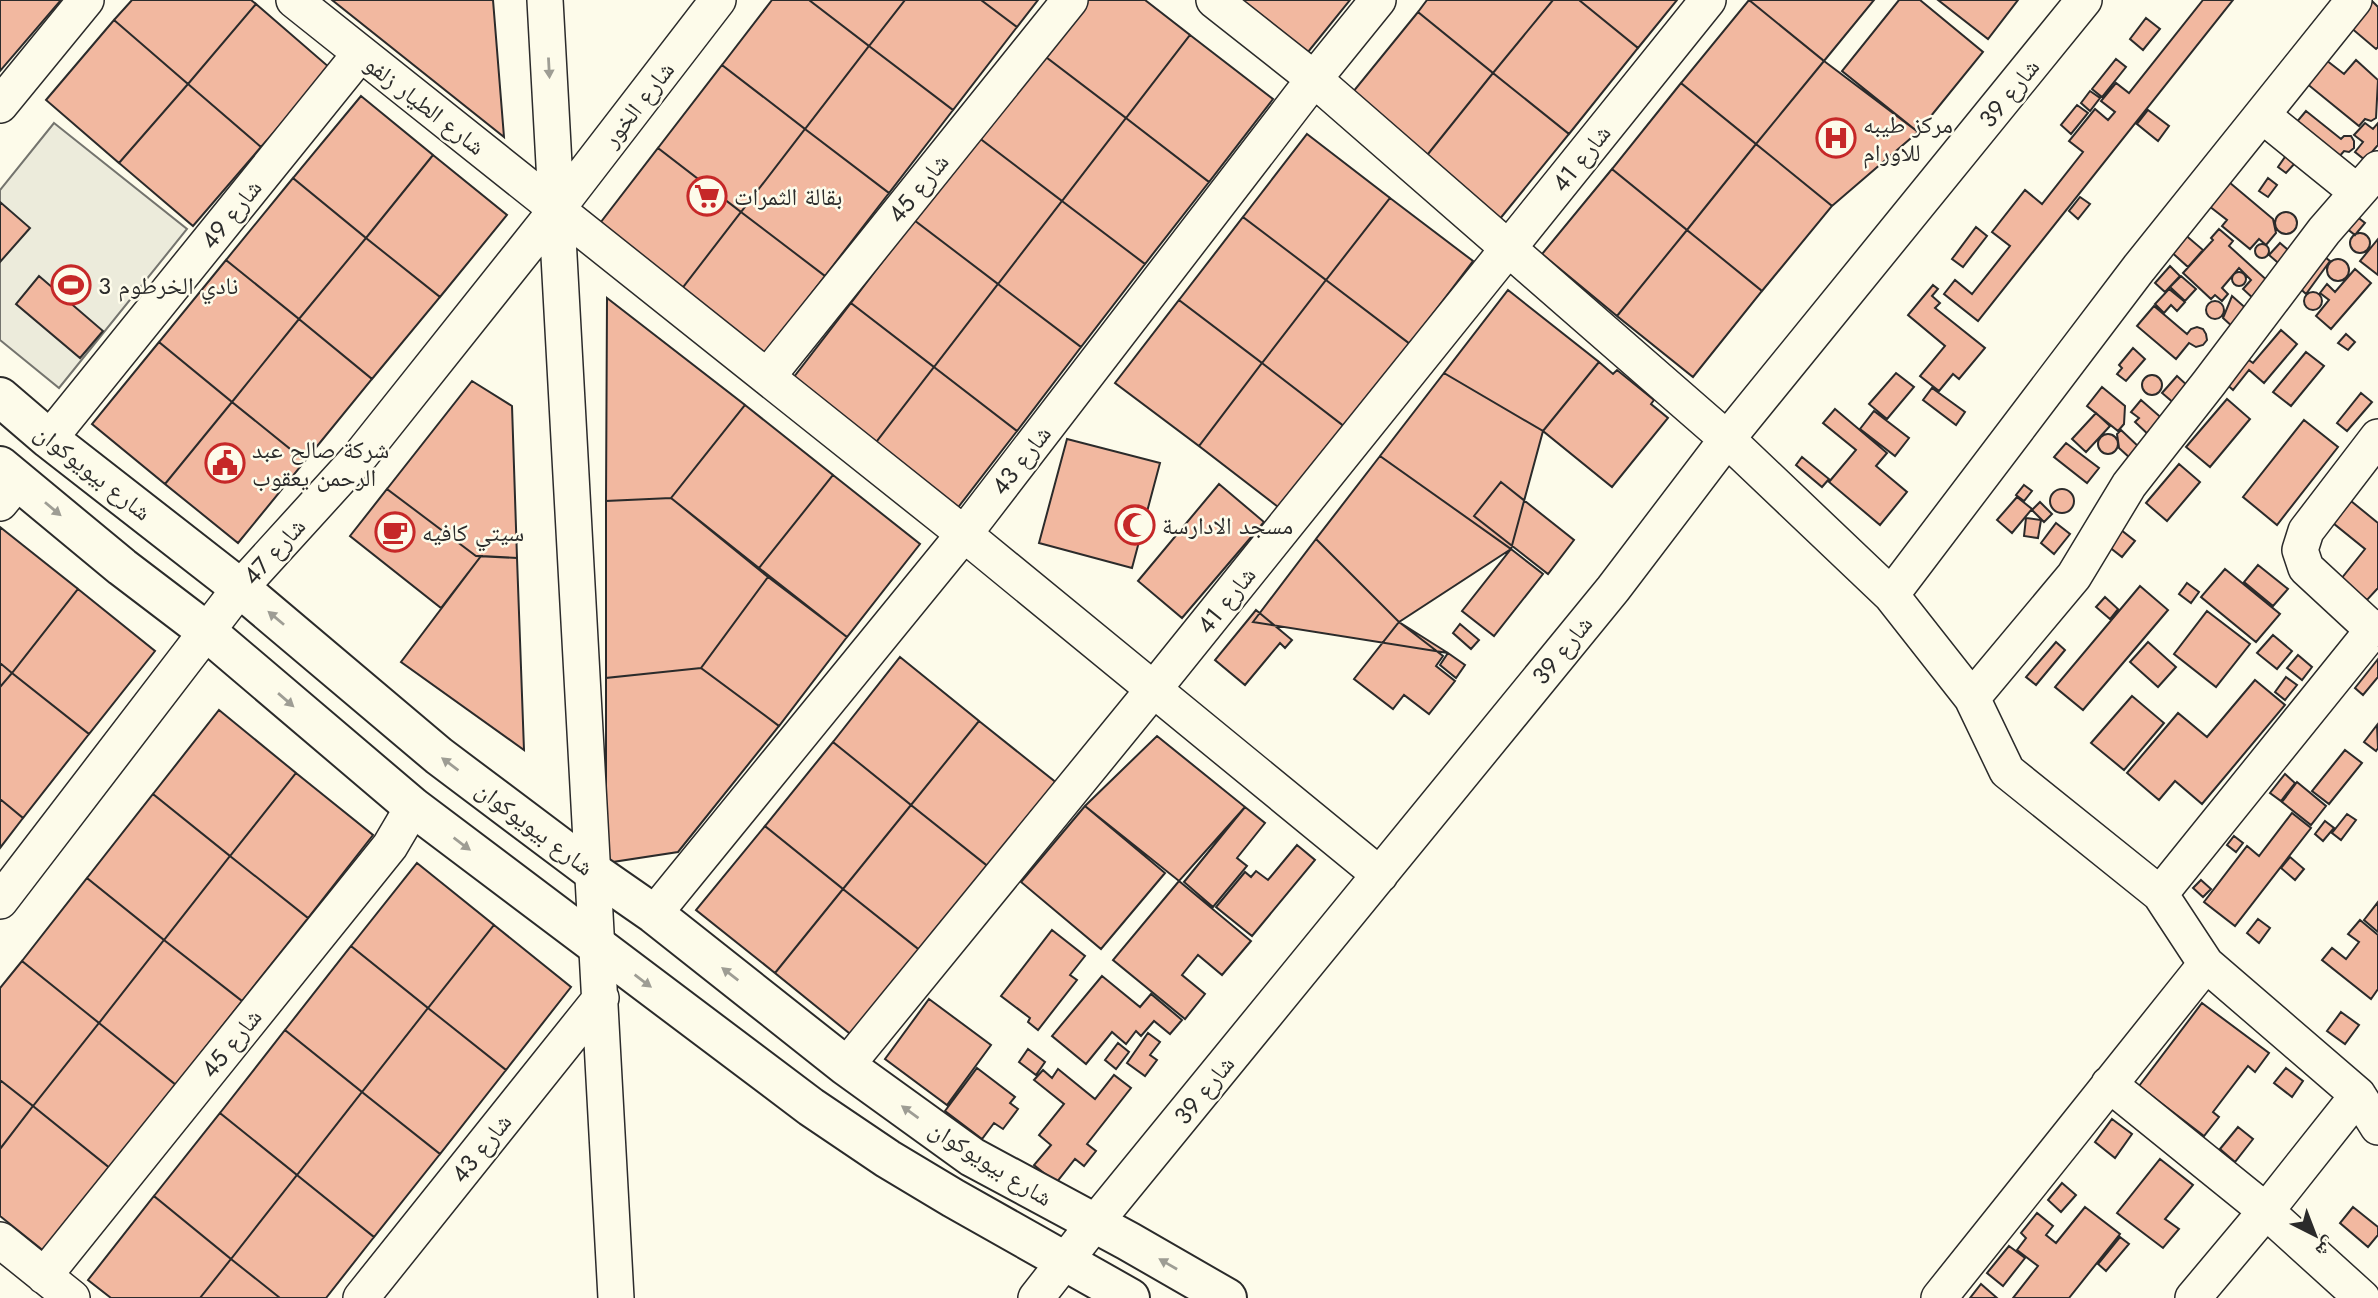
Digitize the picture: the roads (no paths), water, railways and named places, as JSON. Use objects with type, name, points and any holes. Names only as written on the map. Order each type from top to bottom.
[{"type":"main road","name":"شارع بيويوكوان","points":[[0,397],[240,588],[439,755],[592,871],[654,914],[846,1066],[972,1157],[1227,1298]]},
{"type":"main road","name":"شارع بيويوكوان","points":[[6,483],[206,631],[413,807],[811,1107],[953,1198],[1130,1298]]},
{"type":"street","points":[[0,105],[86,0]]},
{"type":"street","name":"شارع الطيار زلفو","points":[[294,0],[964,534],[1380,875]]},
{"type":"street","points":[[545,0],[616,1298]]},
{"type":"street","name":"شارع الخور","points":[[557,209],[718,0]]},
{"type":"street","name":"شارع 45","points":[[766,377],[1070,0]]},
{"type":"street","points":[[1214,0],[1314,79],[1727,439],[1891,596],[1972,698],[2007,771],[2160,894],[2206,964],[2358,1094],[2378,1127]]},
{"type":"street","name":"شارع 43","points":[[654,914],[964,534],[1314,79],[1378,0]]},
{"type":"street","name":"شارع 41","points":[[846,1066],[1153,690],[1708,0]]},
{"type":"street","name":"شارع 39","points":[[1036,1298],[1613,589],[1727,439],[2084,0]]},
{"type":"street","points":[[1891,596],[2139,268],[2354,0]]},
{"type":"street","name":"شارع 49","points":[[50,439],[360,54]]},
{"type":"street","points":[[1972,698],[2074,576],[2129,485],[2276,292],[2367,180],[2262,115]]},
{"type":"street","name":"شارع 47","points":[[0,901],[240,588],[361,455],[557,209]]},
{"type":"street","points":[[2160,894],[2375,629],[2306,568],[2300,550],[2306,531],[2378,437]]},
{"type":"street","name":"شارع 45","points":[[44,1276],[390,846],[413,807]]},
{"type":"street","points":[[1939,1298],[2206,964]]},
{"type":"street","name":"شارع 43","points":[[361,1298],[601,998]]},
{"type":"street","points":[[2109,1084],[2266,1211],[2362,1298]]},
{"type":"street","points":[[2193,1298],[2358,1094]]},
{"type":"street","points":[[0,1240],[72,1298]]},
{"type":"place","name":"مركز طيبه للاورام","points":[[1836,138]]},
{"type":"place","name":"بقالة الثمرات","points":[[707,196]]},
{"type":"place","name":"نادي الخرطوم 3","points":[[71,285]]},
{"type":"place","name":"شركة صالح عبد الرحمن يعقوب","points":[[225,463]]},
{"type":"place","name":"مسجد الادارسة","points":[[1135,525]]},
{"type":"place","name":"سيتي كافيه","points":[[395,532]]}]
